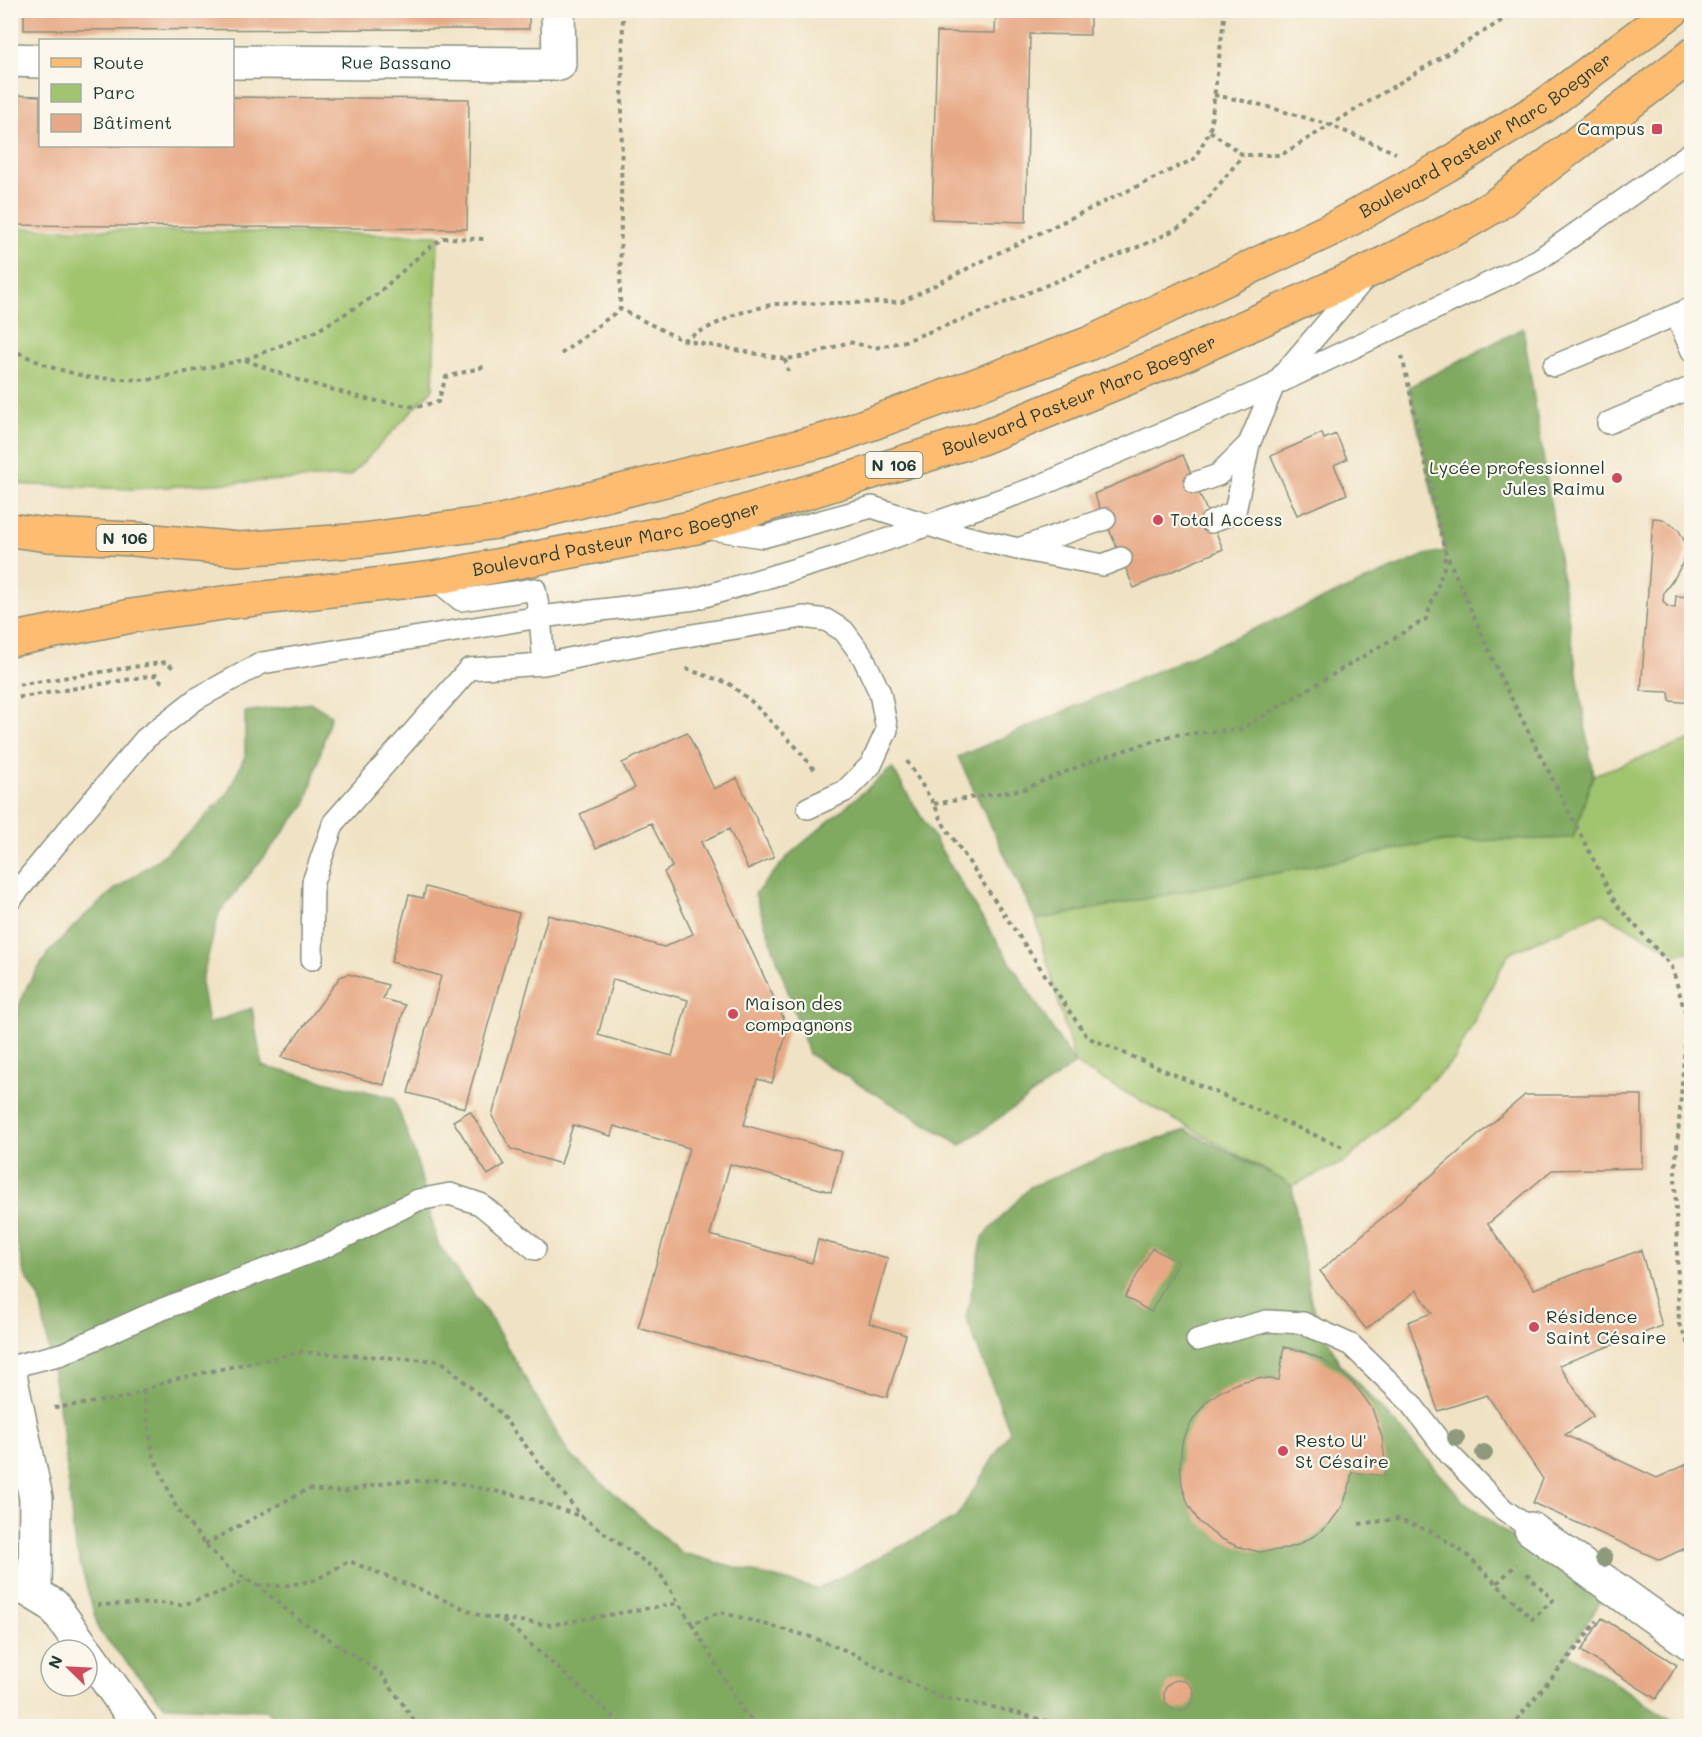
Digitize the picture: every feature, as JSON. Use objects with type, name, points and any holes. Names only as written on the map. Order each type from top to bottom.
[{"type":"main road","name":"Boulevard Pasteur Marc Boegner","points":[[10,530],[48,535],[133,539],[239,549],[362,540],[497,522],[829,439],[1088,344],[1338,226],[1447,165],[1544,106],[1673,10]]},
{"type":"main road","name":"Boulevard Pasteur Marc Boegner","points":[[10,640],[131,616],[434,578],[696,527],[981,438],[1179,357],[1440,237],[1496,205],[1692,56]]},
{"type":"street","name":"Rue Bassano","points":[[234,62],[559,64],[558,10]]},
{"type":"street","points":[[10,60],[39,61]]},
{"type":"street","points":[[10,1375],[36,1498],[23,1586],[54,1605],[77,1638]]},
{"type":"street","points":[[1539,1534],[1692,1644]]},
{"type":"street","points":[[99,1669],[140,1726]]},
{"type":"lane","points":[[10,900],[146,739],[196,699],[261,663],[540,617],[695,599],[843,555],[1037,487],[1274,385],[1538,260],[1692,152]]},
{"type":"lane","points":[[1211,522],[1235,512],[1249,444],[1274,385],[1373,269]]},
{"type":"lane","points":[[1554,366],[1684,312],[1692,351]]},
{"type":"lane","points":[[1608,423],[1692,387]]},
{"type":"lane","points":[[1195,483],[1218,475],[1249,444]]},
{"type":"lane","points":[[696,527],[763,537],[872,507],[963,536],[1018,549],[1103,566],[1121,558]]},
{"type":"lane","points":[[1018,549],[1105,519]]},
{"type":"lane","points":[[434,578],[461,600],[535,589],[544,663]]},
{"type":"lane","points":[[312,959],[313,882],[334,822],[469,669],[544,663],[656,641],[803,617],[826,620],[844,631],[863,657],[880,693],[887,730],[871,765],[845,791],[808,808]]},
{"type":"lane","points":[[10,1367],[62,1354],[155,1312],[327,1246],[418,1200],[450,1194],[480,1204],[535,1249]]},
{"type":"lane","points":[[1197,1340],[1268,1321],[1303,1323],[1351,1345],[1408,1400],[1450,1455],[1503,1509],[1539,1534]]},
{"type":"path","points":[[620,309],[623,10]]},
{"type":"path","points":[[682,340],[736,314],[774,304],[902,302],[1194,159],[1210,131],[1225,10]]},
{"type":"path","points":[[1210,131],[1243,155],[1281,155],[1519,10]]},
{"type":"path","points":[[1214,95],[1330,125],[1401,155]]},
{"type":"path","points":[[620,309],[682,340],[785,359],[807,356],[849,342],[875,348],[905,341],[1157,239],[1189,222],[1243,155]]},
{"type":"path","points":[[10,349],[50,367],[91,378],[148,380],[244,360],[315,332],[376,295],[426,250],[443,238],[484,239]]},
{"type":"path","points":[[561,354],[620,309]]},
{"type":"path","points":[[1402,358],[1445,551],[1501,678],[1616,904],[1672,967],[1687,1018],[1675,1174],[1678,1324],[1692,1352]]},
{"type":"path","points":[[785,359],[788,370]]},
{"type":"path","points":[[244,360],[298,380],[366,399],[416,407],[438,402],[446,377],[487,366]]},
{"type":"path","points":[[934,804],[1023,789],[1096,759],[1173,735],[1242,729],[1426,619],[1443,568],[1445,551]]},
{"type":"path","points":[[656,641],[678,666],[728,683],[751,701],[797,748],[835,796]]},
{"type":"path","points":[[10,686],[166,662],[176,670]]},
{"type":"path","points":[[10,699],[156,675],[183,710]]},
{"type":"path","points":[[887,730],[934,804],[944,825],[1087,1037],[1345,1148]]},
{"type":"path","points":[[19,1413],[124,1398],[174,1379],[302,1352],[441,1361],[499,1412],[582,1517]]},
{"type":"path","points":[[143,1391],[153,1455],[176,1507],[205,1544],[229,1569],[257,1585],[298,1619],[381,1673],[418,1726]]},
{"type":"path","points":[[205,1544],[308,1489],[342,1492],[390,1482],[437,1480],[526,1497],[582,1517],[659,1572],[743,1711],[757,1726]]},
{"type":"path","points":[[1359,1524],[1397,1519],[1435,1533],[1467,1555],[1532,1619],[1553,1600],[1517,1564]]},
{"type":"path","points":[[1497,1583],[1517,1564],[1539,1534]]},
{"type":"path","points":[[257,1585],[283,1586],[316,1580],[349,1561],[481,1616],[501,1619],[550,1625],[679,1603]]},
{"type":"path","points":[[118,1605],[159,1603],[182,1605],[219,1593],[247,1579]]},
{"type":"path","points":[[1500,1726],[1514,1723],[1580,1644],[1618,1591]]},
{"type":"path","points":[[692,1624],[720,1612],[808,1636],[850,1652],[940,1697],[993,1707],[1066,1726]]},
{"type":"path","points":[[501,1619],[624,1726]]},
{"type":"green space","points":[[11,228],[438,235],[433,389],[350,476],[131,489],[11,484]]},
{"type":"green space","points":[[1523,328],[1593,775],[1573,838],[1434,842],[1036,920],[958,757],[1425,555],[1445,551],[1409,387]]},
{"type":"green space","points":[[311,703],[331,715],[306,804],[219,913],[201,983],[208,1024],[252,1008],[262,1066],[394,1098],[416,1158],[438,1244],[491,1319],[569,1454],[682,1553],[817,1589],[956,1518],[1010,1431],[966,1318],[983,1237],[1030,1187],[1103,1157],[1186,1130],[1292,1186],[1311,1302],[1339,1363],[1464,1501],[1551,1567],[1605,1594],[1568,1653],[1673,1721],[1674,1726],[282,1726],[265,1710],[165,1706],[99,1631],[74,1541],[63,1431],[40,1299],[24,1273],[11,1216],[10,1028],[28,984],[49,952],[114,890],[157,860],[194,829],[227,794],[245,756],[245,712]]},
{"type":"green space","points":[[1691,740],[1691,951],[1678,954],[1601,913],[1508,954],[1455,1059],[1346,1161],[1292,1186],[1075,1064],[1036,920],[1434,842],[1572,838],[1593,775]]},
{"type":"green space","points":[[892,768],[980,915],[1075,1064],[961,1145],[809,1054],[755,894],[791,853]]},
{"type":"building","points":[[24,10],[529,10],[529,29],[24,30]]},
{"type":"building","points":[[996,10],[1090,10],[1090,35],[1030,34],[1026,222],[932,219],[937,32],[995,33]]},
{"type":"building","points":[[10,95],[39,96],[39,147],[234,147],[234,97],[469,99],[467,229],[10,225]]},
{"type":"building","points":[[1322,433],[1324,439],[1336,434],[1347,459],[1334,465],[1347,494],[1297,515],[1271,456]]},
{"type":"building","name":"Total Access","points":[[1183,455],[1223,549],[1134,588],[1094,494]]},
{"type":"building","points":[[1653,518],[1663,519],[1678,529],[1686,551],[1682,564],[1664,592],[1663,601],[1667,606],[1675,608],[1676,596],[1692,597],[1692,703],[1670,701],[1669,692],[1641,691]]},
{"type":"building","name":"Maison des compagnons","points":[[687,732],[714,789],[737,778],[774,857],[748,869],[729,829],[701,842],[788,1028],[772,1083],[757,1079],[744,1125],[842,1152],[831,1192],[730,1164],[710,1235],[812,1263],[818,1240],[888,1258],[869,1323],[906,1335],[887,1397],[638,1328],[689,1148],[614,1126],[611,1136],[573,1125],[561,1164],[511,1149],[492,1116],[548,915],[664,947],[693,934],[664,872],[672,867],[651,823],[596,848],[580,814],[635,788],[622,763]],"holes":[[[613,979],[688,1000],[672,1056],[598,1035]]]},
{"type":"building","points":[[426,887],[519,913],[465,1108],[408,1093],[441,976],[391,962],[409,895],[423,898]]},
{"type":"building","points":[[348,974],[388,985],[383,999],[405,1005],[384,1085],[281,1057],[340,977]]},
{"type":"building","name":"Résidence Saint Césaire","points":[[1525,1095],[1642,1095],[1642,1168],[1552,1170],[1488,1224],[1534,1289],[1641,1250],[1662,1326],[1559,1365],[1593,1416],[1565,1435],[1657,1478],[1692,1462],[1692,1545],[1660,1560],[1533,1503],[1543,1479],[1487,1395],[1438,1411],[1408,1322],[1432,1313],[1417,1290],[1366,1329],[1320,1271]]},
{"type":"building","points":[[470,1111],[504,1165],[488,1175],[453,1121]]},
{"type":"building","points":[[1152,1248],[1178,1262],[1151,1312],[1125,1297]]},
{"type":"building","name":"Resto U' St Césaire","points":[[1284,1347],[1321,1359],[1342,1373],[1358,1389],[1372,1408],[1382,1437],[1384,1476],[1352,1472],[1342,1507],[1330,1523],[1316,1535],[1298,1545],[1259,1552],[1236,1546],[1218,1537],[1199,1522],[1188,1504],[1182,1485],[1180,1465],[1182,1442],[1191,1423],[1206,1402],[1221,1391],[1240,1382],[1258,1378],[1279,1380]]},
{"type":"building","points":[[1602,1618],[1677,1665],[1656,1699],[1581,1651]]},
{"type":"building","points":[[1179,1680],[1190,1684],[1194,1695],[1190,1706],[1179,1710],[1168,1706],[1164,1695],[1168,1684]]},
{"type":"place","name":"Campus","points":[[1657,129]]},
{"type":"place","name":"Lycée professionnel Jules Raimu","points":[[1617,478]]},
{"type":"place","name":"Total Access","points":[[1158,520]]},
{"type":"place","name":"Maison des compagnons","points":[[733,1014]]},
{"type":"place","name":"Résidence Saint Césaire","points":[[1534,1327]]},
{"type":"place","name":"Resto U' St Césaire","points":[[1283,1451]]}]
